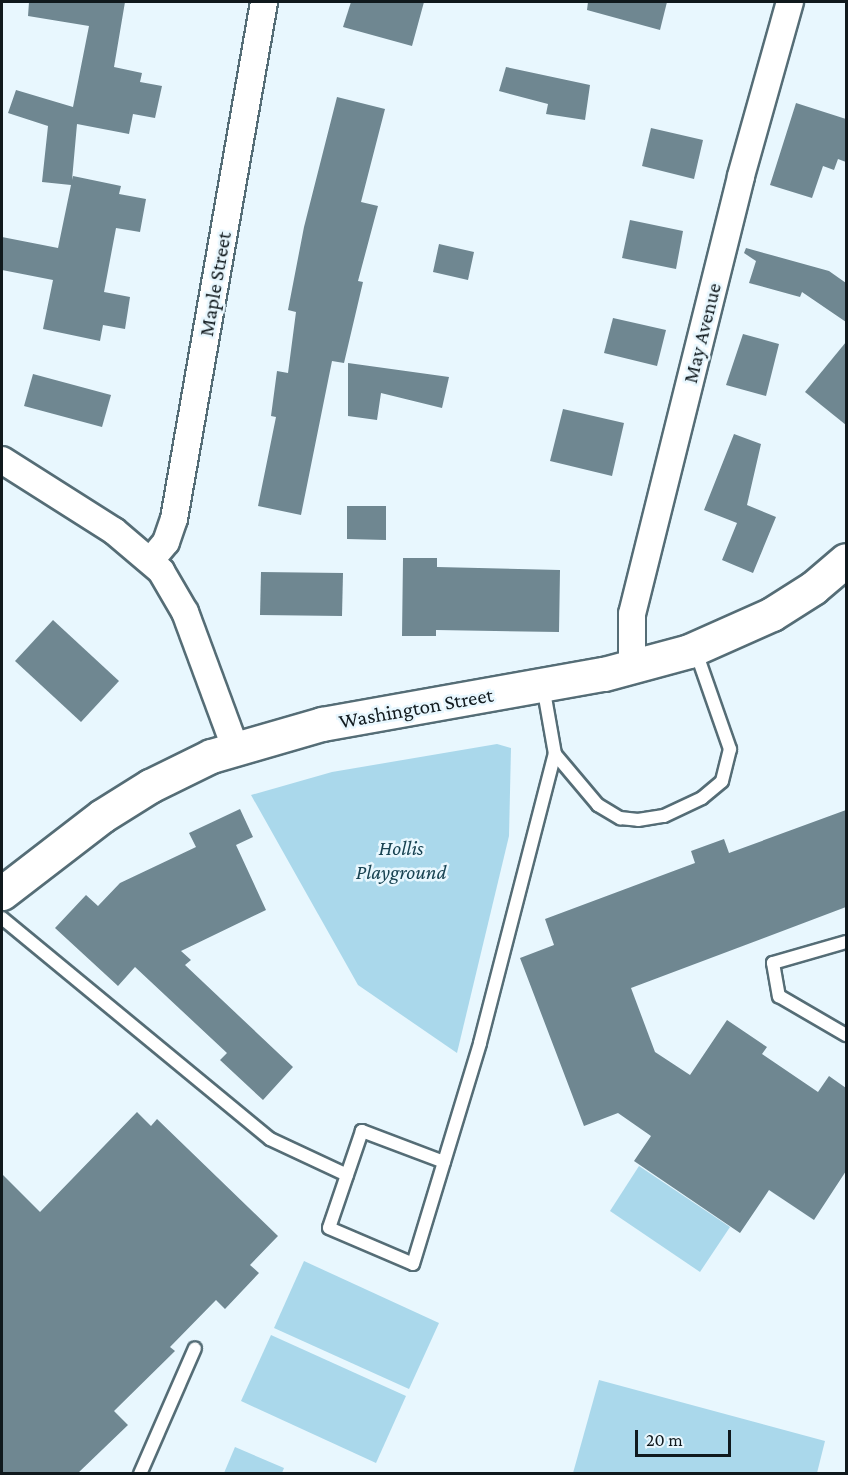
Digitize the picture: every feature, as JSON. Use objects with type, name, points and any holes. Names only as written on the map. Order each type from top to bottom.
[{"type":"main road","name":"Washington Street","points":[[2,893],[70,838],[129,798],[184,768],[235,747],[322,724],[632,667],[695,648],[772,614],[813,588],[846,560]]},
{"type":"street","name":"Maple Street","points":[[151,560],[166,542],[174,519],[264,2]]},
{"type":"street","name":"May Avenue","points":[[632,667],[632,614],[741,176],[790,2]]},
{"type":"street","points":[[2,460],[114,531],[151,560],[179,597],[235,747]]},
{"type":"lane","points":[[555,754],[598,805],[620,818],[638,820],[664,816],[702,798],[722,781],[730,749],[695,648]]},
{"type":"lane","points":[[444,1162],[362,1131],[329,1228],[413,1264],[444,1162],[480,1043],[555,754],[543,685]]},
{"type":"lane","points":[[2,918],[270,1139],[347,1175]]},
{"type":"lane","points":[[846,942],[773,963],[779,996],[846,1035]]},
{"type":"lane","points":[[140,1473],[195,1348]]},
{"type":"green space","name":"Hollis Playground","points":[[497,744],[511,748],[509,836],[457,1053],[358,985],[251,795],[332,772]]},
{"type":"green space","points":[[639,1166],[730,1227],[700,1272],[610,1211]]},
{"type":"green space","points":[[304,1261],[439,1323],[409,1389],[274,1328]]},
{"type":"green space","points":[[271,1335],[406,1396],[376,1463],[241,1401]]},
{"type":"green space","points":[[599,1380],[825,1441],[817,1473],[573,1473]]},
{"type":"green space","points":[[235,1447],[284,1468],[282,1473],[224,1473]]},
{"type":"building","points":[[29,2],[125,2],[114,67],[142,73],[140,82],[162,86],[155,118],[133,114],[129,134],[77,124],[72,180],[73,176],[121,186],[119,194],[146,199],[140,232],[116,228],[104,292],[130,297],[125,329],[103,325],[100,341],[43,329],[53,280],[2,270],[2,237],[58,248],[71,185],[42,182],[48,126],[8,113],[16,90],[73,107],[89,26],[28,16]]},
{"type":"building","points":[[351,2],[424,2],[412,46],[343,27]]},
{"type":"building","points":[[588,2],[667,2],[660,30],[587,10]]},
{"type":"building","points":[[506,67],[590,85],[585,120],[546,114],[548,104],[499,91]]},
{"type":"building","points":[[337,97],[385,109],[361,202],[378,206],[358,281],[363,282],[344,363],[332,361],[301,515],[258,506],[276,417],[271,416],[277,371],[288,373],[296,312],[288,310],[304,227]]},
{"type":"building","points":[[796,103],[846,119],[846,162],[838,159],[834,170],[823,166],[812,198],[770,185]]},
{"type":"building","points":[[651,128],[703,140],[694,179],[642,166]]},
{"type":"building","points":[[630,220],[683,231],[676,269],[622,258]]},
{"type":"building","points":[[439,244],[474,252],[468,280],[433,272]]},
{"type":"building","points":[[746,248],[829,271],[846,283],[846,322],[802,292],[800,297],[749,283],[756,261],[744,253]]},
{"type":"building","points":[[613,318],[666,330],[657,366],[604,353]]},
{"type":"building","points":[[743,334],[779,344],[766,396],[726,385]]},
{"type":"building","points":[[846,342],[846,425],[805,392]]},
{"type":"building","points":[[348,363],[449,377],[442,408],[381,393],[377,420],[348,416]]},
{"type":"building","points":[[33,374],[111,395],[102,427],[24,406]]},
{"type":"building","points":[[563,409],[624,423],[612,476],[550,461]]},
{"type":"building","points":[[734,434],[761,444],[747,505],[776,517],[753,573],[722,560],[737,523],[704,510]]},
{"type":"building","points":[[347,506],[386,506],[386,540],[347,539]]},
{"type":"building","points":[[403,558],[437,558],[437,567],[560,570],[559,632],[436,630],[436,636],[402,636]]},
{"type":"building","points":[[261,572],[343,573],[342,616],[260,615]]},
{"type":"building","points":[[53,620],[119,681],[81,722],[15,661]]},
{"type":"building","points":[[240,809],[253,837],[236,845],[266,910],[181,951],[191,960],[185,965],[293,1067],[263,1100],[220,1060],[227,1053],[135,967],[118,986],[55,928],[86,895],[98,906],[120,883],[196,847],[189,833]]},
{"type":"building","points":[[846,810],[846,907],[631,988],[655,1052],[690,1075],[727,1020],[767,1047],[762,1054],[818,1092],[829,1076],[846,1088],[846,1171],[814,1220],[769,1190],[740,1233],[634,1161],[651,1136],[618,1113],[584,1126],[520,958],[554,945],[545,919],[695,863],[691,851],[724,839],[729,853]]},
{"type":"building","points":[[137,1112],[151,1126],[157,1119],[278,1236],[250,1265],[259,1273],[225,1309],[216,1300],[170,1347],[175,1351],[114,1411],[128,1425],[78,1473],[2,1473],[2,1174],[40,1212]]}]
